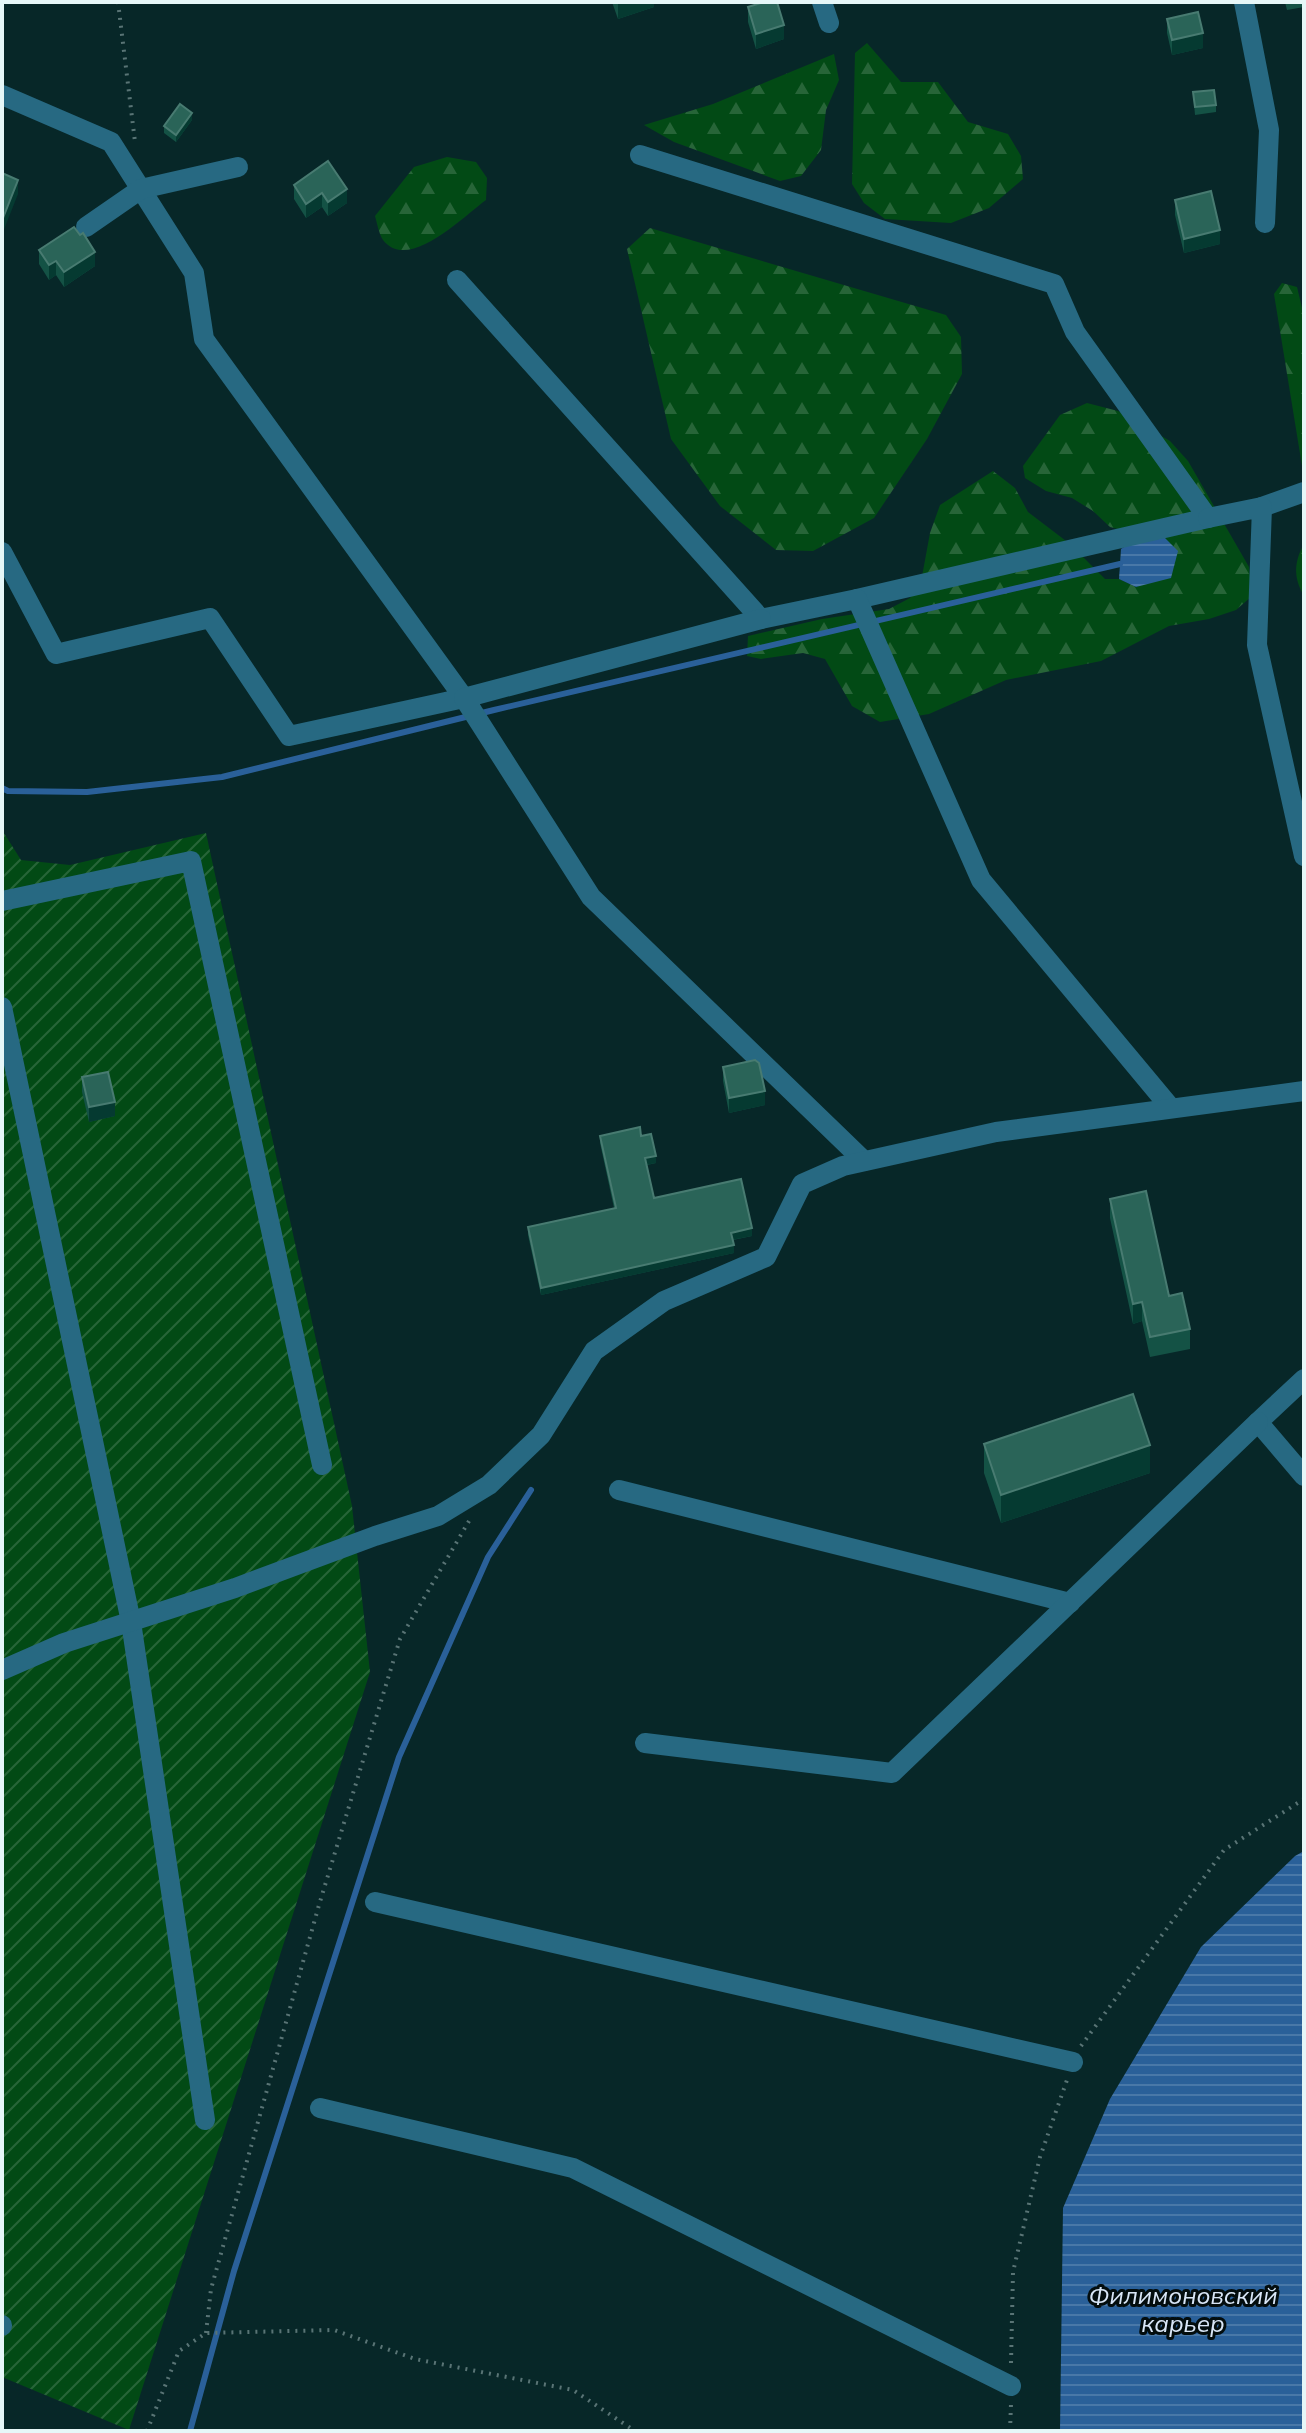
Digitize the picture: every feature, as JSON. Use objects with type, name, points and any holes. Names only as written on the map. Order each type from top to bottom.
[{"type":"street","points":[[822,2],[829,23]]},
{"type":"street","points":[[1244,2],[1269,130],[1265,223]]},
{"type":"street","points":[[2,95],[111,142],[194,273],[204,339],[464,698],[591,897],[864,1161]]},
{"type":"street","points":[[640,155],[1054,284],[1075,332],[1208,518]]},
{"type":"street","points":[[86,227],[141,189],[238,167]]},
{"type":"street","points":[[457,280],[761,619]]},
{"type":"street","points":[[2,552],[56,654],[210,618],[289,736],[464,698],[761,619],[1262,507],[1304,492]]},
{"type":"street","points":[[1262,507],[1257,645],[1304,856]]},
{"type":"street","points":[[857,599],[981,880],[1170,1107]]},
{"type":"street","points":[[2,901],[191,861],[322,1465]]},
{"type":"street","points":[[2,1007],[131,1622],[205,2120]]},
{"type":"street","points":[[2,1670],[64,1643],[235,1588],[438,1516],[489,1485],[541,1435],[594,1351],[664,1301],[766,1257],[802,1184],[843,1166],[996,1132],[1170,1107],[1301,1095]]},
{"type":"street","points":[[645,1743],[892,1773],[1304,1379]]},
{"type":"street","points":[[1258,1422],[1304,1476]]},
{"type":"street","points":[[619,1490],[1070,1603]]},
{"type":"street","points":[[375,1902],[1073,2062]]},
{"type":"street","points":[[320,2108],[573,2168],[1011,2386]]},
{"type":"path","points":[[118,2],[135,142]]},
{"type":"path","points":[[206,2333],[211,2289],[319,1905],[400,1639],[489,1485]]},
{"type":"path","points":[[1010,2431],[1013,2272],[1040,2157],[1077,2051],[1224,1850],[1304,1799]]},
{"type":"path","points":[[147,2431],[179,2351],[206,2333],[334,2330],[415,2359],[573,2390],[635,2431]]},
{"type":"green space","points":[[867,43],[901,82],[938,82],[968,122],[1008,134],[1021,156],[1023,179],[989,208],[951,223],[885,219],[864,203],[852,184],[855,53]]},
{"type":"green space","points":[[834,54],[839,80],[826,110],[821,150],[801,176],[780,181],[674,142],[644,125],[713,104]]},
{"type":"green space","points":[[447,157],[476,162],[487,178],[486,200],[421,246],[407,250],[394,248],[383,240],[375,216],[414,167]]},
{"type":"green space","points":[[650,228],[946,315],[961,337],[962,374],[927,439],[874,518],[813,551],[776,550],[720,506],[671,439],[627,249]]},
{"type":"green space","points":[[1282,283],[1297,287],[1304,316],[1304,478],[1274,294]]},
{"type":"green space","points":[[1087,403],[1118,411],[1170,441],[1188,461],[1249,567],[1252,596],[1236,610],[1209,619],[1169,626],[1101,661],[1006,680],[929,714],[880,722],[852,706],[825,659],[803,653],[761,659],[747,656],[748,636],[822,619],[889,609],[910,598],[921,582],[930,533],[940,505],[993,471],[1015,488],[1028,512],[1070,544],[1105,579],[1119,579],[1136,587],[1141,535],[1110,527],[1093,511],[1072,498],[1046,491],[1025,478],[1023,466],[1060,415]]},
{"type":"green space","points":[[1304,544],[1304,596],[1296,570]]},
{"type":"green space","points":[[2,830],[21,860],[70,865],[206,833],[352,1506],[370,1672],[129,2430],[2,2377]]},
{"type":"water","points":[[1161,534],[1178,551],[1171,578],[1136,587],[1119,579],[1121,549],[1141,535]]},
{"type":"water","name":"Филимоновский карьер","points":[[1304,1851],[1304,2431],[1060,2431],[1063,2208],[1110,2099],[1201,1947],[1295,1856]]},
{"type":"building","points":[[777,2],[784,25],[756,34],[748,7]]},
{"type":"building","points":[[1198,12],[1203,33],[1172,40],[1167,19]]},
{"type":"building","points":[[1214,90],[1216,105],[1195,107],[1193,92]]},
{"type":"building","points":[[180,104],[192,113],[176,135],[164,126]]},
{"type":"building","points":[[328,161],[347,189],[328,202],[322,193],[306,204],[294,185]]},
{"type":"building","points":[[2,173],[18,180],[3,218],[2,217]]},
{"type":"building","points":[[1211,191],[1220,230],[1184,239],[1175,200]]},
{"type":"building","points":[[74,227],[80,235],[83,233],[95,252],[64,272],[56,261],[49,265],[39,250]]},
{"type":"building","points":[[755,1060],[759,1063],[765,1091],[729,1098],[723,1067]]},
{"type":"building","points":[[108,1072],[115,1102],[89,1107],[82,1077]]},
{"type":"building","points":[[640,1127],[641,1136],[651,1134],[656,1156],[645,1158],[654,1198],[741,1179],[752,1228],[731,1233],[734,1245],[541,1288],[528,1227],[616,1208],[600,1136]]},
{"type":"building","points":[[1146,1191],[1169,1296],[1182,1293],[1190,1329],[1150,1337],[1142,1302],[1133,1304],[1110,1199]]},
{"type":"building","points":[[1133,1394],[1150,1445],[1001,1495],[984,1444]]},
{"type":"waterway","points":[[2,788],[8,791],[87,792],[222,777],[494,710],[1120,564]]},
{"type":"waterway","points":[[190,2431],[234,2271],[399,1757],[488,1557],[531,1490]]}]
